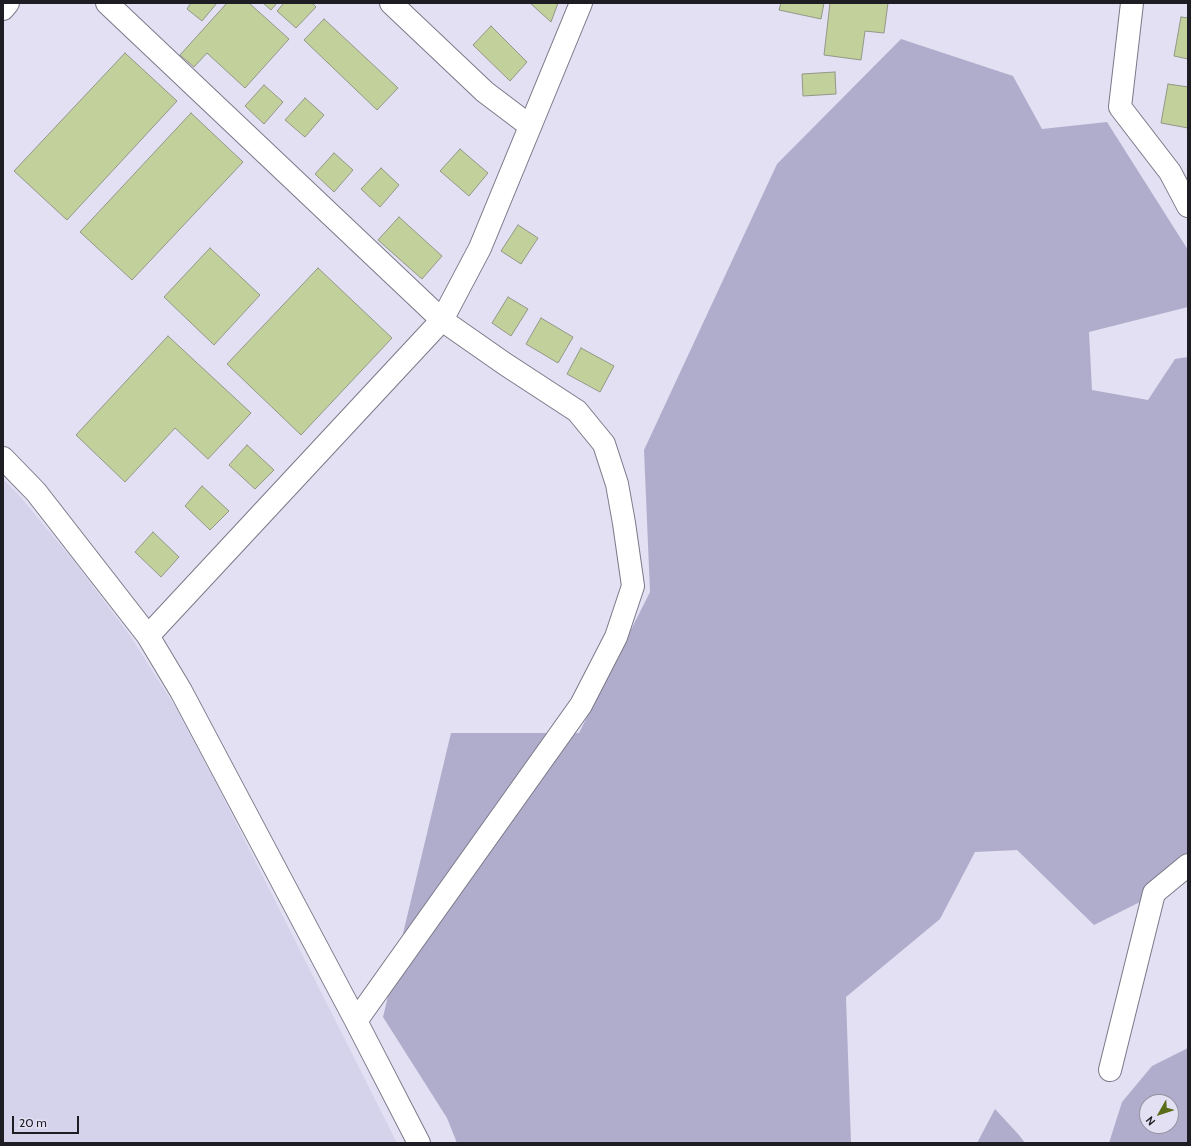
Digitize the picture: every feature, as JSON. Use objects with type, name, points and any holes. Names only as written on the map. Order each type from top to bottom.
[{"type":"street","points":[[3,9],[8,3]]},
{"type":"street","points":[[107,3],[442,320],[505,364],[577,410],[604,444],[617,484],[633,586],[616,637],[580,705],[356,1021]]},
{"type":"street","points":[[391,3],[485,92],[530,126]]},
{"type":"street","points":[[148,636],[442,320],[480,248],[580,3]]},
{"type":"street","points":[[1132,3],[1120,107],[1170,172],[1188,206]]},
{"type":"street","points":[[3,458],[36,492],[148,636],[185,698],[419,1143]]},
{"type":"street","points":[[1110,1070],[1154,893],[1188,865]]},
{"type":"shaded area","points":[[901,39],[1013,76],[1042,129],[1107,122],[1188,250],[1188,307],[1089,332],[1092,390],[1148,400],[1175,359],[1188,357],[1188,878],[1094,925],[1017,850],[975,852],[940,919],[846,997],[851,1143],[457,1143],[447,1118],[383,1017],[451,733],[579,733],[650,592],[644,450],[777,164]]},
{"type":"shaded area","points":[[3,479],[18,494],[73,560],[129,634],[176,708],[223,797],[397,1143],[3,1143]]},
{"type":"shaded area","points":[[1188,1048],[1188,1143],[1109,1143],[1122,1102],[1152,1066]]},
{"type":"shaded area","points":[[995,1109],[1019,1135],[1025,1143],[977,1143]]},
{"type":"building","points":[[191,3],[217,3],[202,21],[187,9]]},
{"type":"building","points":[[227,3],[249,3],[289,39],[245,88],[207,53],[194,67],[180,55]]},
{"type":"building","points":[[263,3],[277,3],[271,10]]},
{"type":"building","points":[[284,3],[312,3],[316,7],[296,28],[277,11]]},
{"type":"building","points":[[530,3],[558,3],[551,22]]},
{"type":"building","points":[[781,3],[824,3],[821,19],[779,10]]},
{"type":"building","points":[[830,3],[888,3],[884,33],[865,31],[861,60],[824,55]]},
{"type":"building","points":[[1181,17],[1188,18],[1188,59],[1174,56]]},
{"type":"building","points":[[324,19],[398,88],[377,110],[304,40]]},
{"type":"building","points":[[491,26],[527,62],[510,81],[473,45]]},
{"type":"building","points":[[125,53],[177,101],[67,220],[14,171]]},
{"type":"building","points":[[835,72],[836,94],[803,96],[802,74]]},
{"type":"building","points":[[1168,84],[1188,87],[1188,128],[1161,123]]},
{"type":"building","points":[[264,85],[283,102],[264,124],[245,106]]},
{"type":"building","points":[[305,98],[324,115],[305,137],[285,120]]},
{"type":"building","points":[[191,113],[243,162],[132,280],[80,232]]},
{"type":"building","points":[[460,149],[488,173],[469,196],[440,171]]},
{"type":"building","points":[[334,153],[353,170],[334,192],[315,174]]},
{"type":"building","points":[[381,168],[399,185],[380,207],[361,189]]},
{"type":"building","points":[[399,217],[442,256],[422,279],[378,240]]},
{"type":"building","points":[[518,225],[538,238],[521,264],[501,251]]},
{"type":"building","points":[[210,248],[260,295],[214,345],[164,297]]},
{"type":"building","points":[[318,268],[392,338],[301,435],[227,364]]},
{"type":"building","points":[[508,297],[528,309],[511,336],[492,323]]},
{"type":"building","points":[[541,318],[573,337],[558,363],[526,344]]},
{"type":"building","points":[[168,336],[251,413],[208,459],[175,428],[125,482],[76,435]]},
{"type":"building","points":[[581,348],[614,366],[600,392],[567,374]]},
{"type":"building","points":[[247,445],[274,470],[255,489],[229,465]]},
{"type":"building","points":[[202,486],[229,511],[210,530],[185,506]]},
{"type":"building","points":[[153,532],[179,557],[161,577],[135,552]]}]
